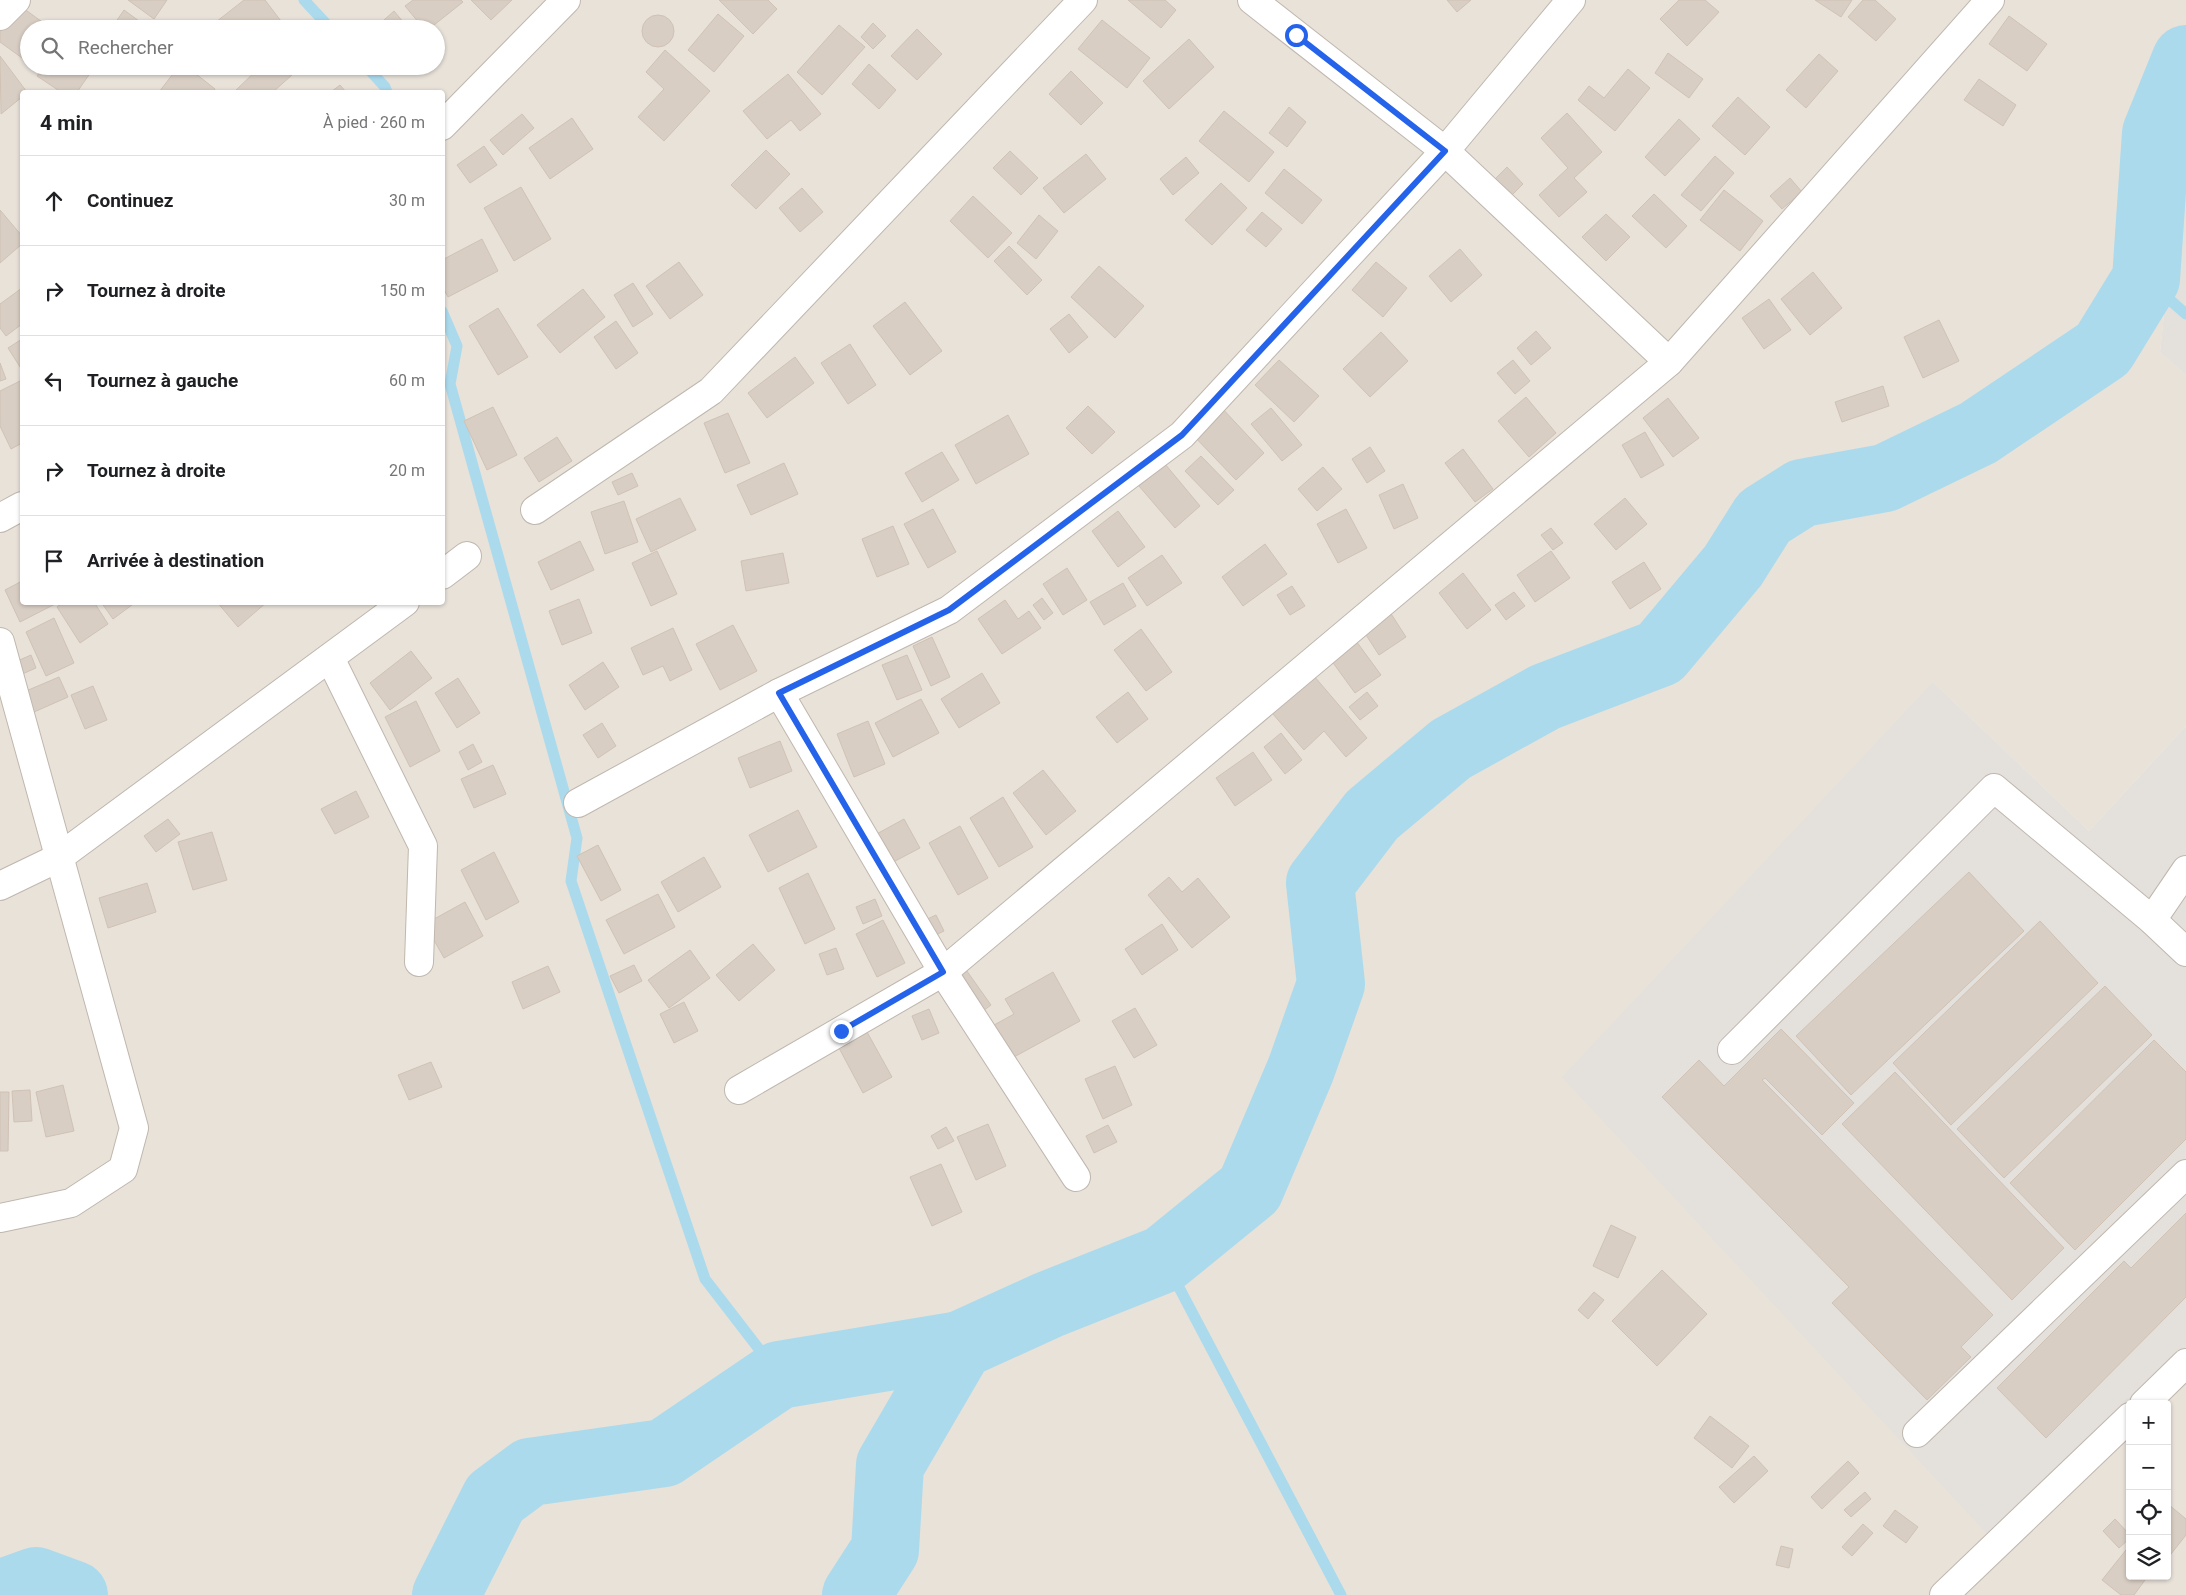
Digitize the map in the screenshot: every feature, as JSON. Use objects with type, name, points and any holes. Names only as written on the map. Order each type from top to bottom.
[{"type":"street","points":[[0,16],[16,0]]},
{"type":"street","points":[[445,123],[566,0]]},
{"type":"street","points":[[534,510],[711,391],[1083,0]]},
{"type":"street","points":[[1252,0],[1445,151],[1669,362]]},
{"type":"street","points":[[578,802],[779,693],[949,610],[1182,435],[1445,151],[1571,0]]},
{"type":"street","points":[[739,1090],[943,972],[1669,362],[1990,0]]},
{"type":"street","points":[[0,518],[20,507]]},
{"type":"street","points":[[445,573],[468,556]]},
{"type":"street","points":[[0,886],[58,858],[401,605]]},
{"type":"street","points":[[0,642],[134,1128],[123,1169],[71,1203],[0,1218]]},
{"type":"street","points":[[330,658],[423,846],[419,962]]},
{"type":"street","points":[[779,693],[943,972],[1076,1177]]},
{"type":"street","points":[[1732,1050],[1994,788],[2152,920],[2186,952]]},
{"type":"street","points":[[2152,920],[2186,870]]},
{"type":"street","points":[[1917,1433],[2186,1174]]},
{"type":"street","points":[[2148,1400],[2186,1363]]},
{"type":"street","points":[[1944,1595],[2126,1421]]},
{"type":"shaded area","points":[[0,0],[2186,0],[2186,153],[2180,163],[2160,352],[2186,375],[2186,726],[2089,831],[1933,682],[1991,1538],[2126,1407],[2126,1580],[2171,1580],[2171,1400],[2133,1400],[2186,1349],[2186,1595],[0,1595]]},
{"type":"shaded area","points":[[2186,153],[2186,375],[2160,352],[2180,163]]},
{"type":"shaded area","points":[[1933,682],[2089,831],[2186,726],[2186,1349],[2133,1400],[2126,1400],[2126,1407],[1991,1538],[1562,1077]]},
{"type":"building","points":[[128,0],[167,0],[154,19]]},
{"type":"building","points":[[244,0],[265,0],[280,20],[218,20]]},
{"type":"building","points":[[413,0],[461,0],[463,2],[440,20],[417,20],[405,6]]},
{"type":"building","points":[[471,0],[512,0],[491,20]]},
{"type":"building","points":[[719,0],[768,0],[777,9],[753,34]]},
{"type":"building","points":[[1128,0],[1165,0],[1176,10],[1161,28]]},
{"type":"building","points":[[1447,0],[1471,0],[1457,12]]},
{"type":"building","points":[[1679,0],[1705,0],[1719,12],[1687,46],[1660,19]]},
{"type":"building","points":[[1815,0],[1852,0],[1841,17]]},
{"type":"building","points":[[1863,0],[1875,0],[1896,19],[1876,41],[1848,17]]},
{"type":"building","points":[[16,3],[40,20],[20,20],[20,56],[0,42],[0,25]]},
{"type":"building","points":[[124,10],[138,20],[117,20]]},
{"type":"building","points":[[394,11],[402,20],[384,20]]},
{"type":"building","points":[[718,14],[744,36],[714,72],[688,50]]},
{"type":"building","points":[[658,15],[664,16],[669,20],[673,25],[673,37],[669,42],[664,46],[658,47],[652,46],[647,42],[643,37],[642,31],[643,25],[647,20],[652,16]]},
{"type":"building","points":[[2009,16],[2047,44],[2027,71],[1989,44]]},
{"type":"building","points":[[1102,20],[1150,58],[1127,88],[1078,49]]},
{"type":"building","points":[[873,23],[886,36],[873,49],[861,37]]},
{"type":"building","points":[[839,25],[865,47],[822,95],[797,72]]},
{"type":"building","points":[[917,29],[942,54],[917,80],[891,56]]},
{"type":"building","points":[[1189,39],[1214,67],[1169,109],[1143,81]]},
{"type":"building","points":[[665,50],[710,91],[664,141],[638,117],[664,89],[646,72]]},
{"type":"building","points":[[1668,53],[1703,79],[1689,98],[1655,73]]},
{"type":"building","points":[[1819,54],[1838,71],[1806,108],[1786,90]]},
{"type":"building","points":[[0,56],[26,90],[20,90],[20,99],[1,114]]},
{"type":"building","points":[[869,64],[896,90],[879,109],[852,84]]},
{"type":"building","points":[[1628,69],[1650,88],[1615,131],[1578,100],[1589,86],[1604,98]]},
{"type":"building","points":[[1071,71],[1103,103],[1081,125],[1049,94]]},
{"type":"building","points":[[788,74],[821,114],[800,131],[791,120],[767,139],[743,111]]},
{"type":"building","points":[[89,75],[78,90],[58,90],[37,76]]},
{"type":"building","points":[[172,75],[197,75],[215,89],[214,90],[161,90]]},
{"type":"building","points":[[252,75],[292,75],[275,90],[236,90]]},
{"type":"building","points":[[1979,79],[2016,105],[2003,126],[1964,100]]},
{"type":"building","points":[[340,85],[344,90],[334,90]]},
{"type":"building","points":[[1738,97],[1770,127],[1745,155],[1712,126]]},
{"type":"building","points":[[1289,107],[1306,122],[1287,147],[1269,133]]},
{"type":"building","points":[[1224,111],[1274,152],[1249,182],[1199,141]]},
{"type":"building","points":[[1567,113],[1602,152],[1574,178],[1587,192],[1559,217],[1539,195],[1568,168],[1541,138]]},
{"type":"building","points":[[522,114],[534,128],[503,155],[490,140]]},
{"type":"building","points":[[572,118],[593,149],[550,179],[529,148]]},
{"type":"building","points":[[1679,119],[1700,139],[1665,176],[1645,157]]},
{"type":"building","points":[[484,146],[497,165],[470,183],[457,165]]},
{"type":"building","points":[[766,150],[790,174],[756,209],[731,185]]},
{"type":"building","points":[[1010,151],[1038,178],[1021,195],[993,168]]},
{"type":"building","points":[[1086,154],[1106,179],[1064,213],[1043,188]]},
{"type":"building","points":[[1715,156],[1734,173],[1701,211],[1681,195]]},
{"type":"building","points":[[1186,157],[1199,173],[1173,195],[1160,179]]},
{"type":"building","points":[[1507,167],[1523,184],[1511,196],[1495,179]]},
{"type":"building","points":[[1284,169],[1322,200],[1302,224],[1265,193]]},
{"type":"building","points":[[1790,178],[1802,192],[1782,209],[1770,196]]},
{"type":"building","points":[[1221,183],[1247,208],[1212,245],[1185,220]]},
{"type":"building","points":[[521,187],[551,239],[514,261],[484,208]]},
{"type":"building","points":[[802,188],[823,212],[800,232],[779,208]]},
{"type":"building","points":[[1724,190],[1763,221],[1740,251],[1700,220]]},
{"type":"building","points":[[1654,194],[1687,226],[1666,248],[1632,216]]},
{"type":"building","points":[[973,196],[1012,233],[988,258],[950,221]]},
{"type":"building","points":[[0,210],[20,234],[20,246],[0,263]]},
{"type":"building","points":[[1262,212],[1282,229],[1266,247],[1246,230]]},
{"type":"building","points":[[1606,214],[1630,237],[1606,261],[1582,237]]},
{"type":"building","points":[[1039,215],[1058,231],[1036,259],[1017,243]]},
{"type":"building","points":[[482,239],[498,271],[448,297],[445,292],[445,258]]},
{"type":"building","points":[[1009,246],[1042,280],[1027,295],[994,261]]},
{"type":"building","points":[[1460,249],[1482,275],[1451,302],[1429,276]]},
{"type":"building","points":[[679,262],[703,295],[670,319],[646,286]]},
{"type":"building","points":[[1376,262],[1407,288],[1383,317],[1352,290]]},
{"type":"building","points":[[1099,266],[1144,306],[1115,338],[1071,297]]},
{"type":"building","points":[[1813,272],[1842,308],[1810,335],[1781,299]]},
{"type":"building","points":[[633,283],[653,314],[633,327],[614,295]]},
{"type":"building","points":[[20,289],[20,326],[6,336],[0,328],[0,304]]},
{"type":"building","points":[[583,289],[605,317],[560,353],[537,325]]},
{"type":"building","points":[[1769,299],[1791,330],[1764,349],[1742,318]]},
{"type":"building","points":[[905,302],[942,351],[910,375],[873,326]]},
{"type":"building","points":[[498,308],[528,357],[498,375],[469,326]]},
{"type":"building","points":[[1069,314],[1088,337],[1069,353],[1050,329]]},
{"type":"building","points":[[1939,320],[1959,361],[1923,378],[1904,337]]},
{"type":"building","points":[[616,321],[638,353],[616,369],[594,337]]},
{"type":"building","points":[[1536,331],[1551,348],[1531,365],[1517,348]]},
{"type":"building","points":[[1381,332],[1408,361],[1370,397],[1343,369]]},
{"type":"building","points":[[20,340],[20,367],[8,348]]},
{"type":"building","points":[[850,344],[876,385],[848,404],[821,363]]},
{"type":"building","points":[[795,357],[814,383],[767,418],[748,393]]},
{"type":"building","points":[[1279,360],[1319,396],[1294,422],[1255,385]]},
{"type":"building","points":[[1513,360],[1530,381],[1515,394],[1497,373]]},
{"type":"building","points":[[0,363],[6,379],[0,381]]},
{"type":"building","points":[[20,381],[20,444],[11,449],[0,426],[0,391]]},
{"type":"building","points":[[1883,386],[1889,406],[1842,422],[1835,402]]},
{"type":"building","points":[[1526,397],[1556,433],[1529,457],[1498,421]]},
{"type":"building","points":[[1668,398],[1699,438],[1673,457],[1643,418]]},
{"type":"building","points":[[1219,405],[1264,453],[1236,480],[1191,433]]},
{"type":"building","points":[[1088,406],[1115,432],[1092,454],[1066,428]]},
{"type":"building","points":[[493,407],[517,455],[487,470],[464,421]]},
{"type":"building","points":[[1271,408],[1302,445],[1282,461],[1251,424]]},
{"type":"building","points":[[728,413],[750,463],[725,473],[704,423]]},
{"type":"building","points":[[1008,415],[1029,454],[976,484],[955,445]]},
{"type":"building","points":[[1645,432],[1664,465],[1641,478],[1622,445]]},
{"type":"building","points":[[557,437],[572,461],[539,482],[524,458]]},
{"type":"building","points":[[1370,447],[1385,471],[1367,483],[1352,459]]},
{"type":"building","points":[[1463,449],[1493,489],[1475,502],[1445,463]]},
{"type":"building","points":[[942,452],[959,480],[922,502],[905,473]]},
{"type":"building","points":[[1201,456],[1234,490],[1218,505],[1185,471]]},
{"type":"building","points":[[784,463],[798,494],[751,515],[737,485]]},
{"type":"building","points":[[1165,464],[1200,506],[1175,528],[1139,486]]},
{"type":"building","points":[[1323,467],[1342,489],[1317,511],[1298,489]]},
{"type":"building","points":[[632,473],[638,486],[618,495],[612,482]]},
{"type":"building","points":[[1403,484],[1418,518],[1394,529],[1379,495]]},
{"type":"building","points":[[680,498],[696,530],[651,552],[636,519]]},
{"type":"building","points":[[1625,498],[1647,524],[1616,550],[1594,524]]},
{"type":"building","points":[[624,501],[638,542],[605,554],[591,512]]},
{"type":"building","points":[[933,509],[956,552],[928,568],[904,524]]},
{"type":"building","points":[[1346,509],[1367,548],[1338,563],[1317,524]]},
{"type":"building","points":[[1118,511],[1145,547],[1118,567],[1092,531]]},
{"type":"building","points":[[893,526],[909,564],[877,577],[862,539]]},
{"type":"building","points":[[1551,528],[1563,543],[1553,550],[1541,535]]},
{"type":"building","points":[[580,541],[594,570],[551,590],[538,562]]},
{"type":"building","points":[[1265,544],[1287,574],[1243,606],[1222,577]]},
{"type":"building","points":[[657,551],[677,594],[651,606],[632,563]]},
{"type":"building","points":[[1551,551],[1570,578],[1535,602],[1517,575]]},
{"type":"building","points":[[783,553],[789,583],[746,591],[741,561]]},
{"type":"building","points":[[1162,555],[1182,583],[1147,606],[1128,578]]},
{"type":"building","points":[[1644,562],[1661,589],[1630,609],[1612,582]]},
{"type":"building","points":[[1067,568],[1087,600],[1063,615],[1043,584]]},
{"type":"building","points":[[1463,573],[1491,610],[1467,629],[1439,593]]},
{"type":"building","points":[[20,582],[20,605],[53,605],[20,622],[5,590]]},
{"type":"building","points":[[1123,583],[1136,606],[1104,625],[1090,602]]},
{"type":"building","points":[[1292,586],[1305,606],[1290,615],[1277,595]]},
{"type":"building","points":[[1514,592],[1525,606],[1506,620],[1495,605]]},
{"type":"building","points":[[1042,598],[1053,613],[1044,620],[1033,605]]},
{"type":"building","points":[[579,599],[592,633],[562,645],[549,611]]},
{"type":"building","points":[[1005,600],[1018,619],[1029,611],[1041,628],[1002,654],[978,619]]},
{"type":"building","points":[[59,605],[96,605],[108,624],[80,643],[57,607]]},
{"type":"building","points":[[103,605],[132,605],[113,619]]},
{"type":"building","points":[[220,605],[264,605],[238,627]]},
{"type":"building","points":[[1386,606],[1406,637],[1379,655],[1359,624]]},
{"type":"building","points":[[54,618],[74,663],[46,676],[26,632]]},
{"type":"building","points":[[733,625],[757,671],[720,690],[696,644]]},
{"type":"building","points":[[673,628],[692,670],[670,681],[663,666],[643,675],[631,648]]},
{"type":"building","points":[[1141,629],[1172,672],[1146,691],[1114,650]]},
{"type":"building","points":[[1348,630],[1381,675],[1355,693],[1323,649]]},
{"type":"building","points":[[932,637],[950,677],[931,686],[913,646]]},
{"type":"building","points":[[411,651],[432,678],[390,710],[370,683]]},
{"type":"building","points":[[31,655],[36,668],[20,675],[15,662]]},
{"type":"building","points":[[907,655],[922,690],[897,700],[882,665]]},
{"type":"building","points":[[603,662],[619,687],[585,710],[569,685]]},
{"type":"building","points":[[1308,669],[1367,738],[1346,757],[1324,731],[1304,750],[1266,706]]},
{"type":"building","points":[[982,673],[1000,703],[959,728],[941,699]]},
{"type":"building","points":[[59,677],[68,697],[34,712],[26,691]]},
{"type":"building","points":[[458,678],[480,713],[457,728],[435,693]]},
{"type":"building","points":[[93,686],[107,720],[85,729],[71,695]]},
{"type":"building","points":[[1128,692],[1148,719],[1117,743],[1096,717]]},
{"type":"building","points":[[1367,692],[1378,706],[1360,720],[1349,707]]},
{"type":"building","points":[[921,699],[939,733],[893,757],[875,723]]},
{"type":"building","points":[[416,701],[440,751],[410,767],[385,717]]},
{"type":"building","points":[[868,721],[885,764],[854,777],[837,734]]},
{"type":"building","points":[[602,723],[616,746],[598,758],[583,735]]},
{"type":"building","points":[[1281,733],[1302,760],[1285,774],[1264,747]]},
{"type":"building","points":[[780,741],[792,771],[750,788],[738,758]]},
{"type":"building","points":[[473,744],[482,762],[468,770],[459,752]]},
{"type":"building","points":[[1253,752],[1272,780],[1235,806],[1216,778]]},
{"type":"building","points":[[493,765],[506,794],[474,808],[461,779]]},
{"type":"building","points":[[1043,770],[1076,811],[1046,835],[1013,793]]},
{"type":"building","points":[[356,791],[369,817],[335,834],[321,809]]},
{"type":"building","points":[[1003,797],[1033,847],[999,867],[970,818]]},
{"type":"building","points":[[798,810],[817,847],[768,872],[749,835]]},
{"type":"building","points":[[168,819],[180,834],[156,852],[144,836]]},
{"type":"building","points":[[904,819],[920,848],[878,870],[862,842]]},
{"type":"building","points":[[960,826],[988,878],[958,895],[929,843]]},
{"type":"building","points":[[212,832],[227,880],[193,890],[178,842]]},
{"type":"building","points":[[598,845],[621,890],[601,901],[577,856]]},
{"type":"building","points":[[494,852],[519,902],[486,920],[461,870]]},
{"type":"building","points":[[704,857],[721,887],[678,912],[661,882]]},
{"type":"building","points":[[1969,872],[2024,931],[1851,1095],[1796,1036]]},
{"type":"building","points":[[808,873],[835,929],[805,944],[779,888]]},
{"type":"building","points":[[1169,877],[1182,892],[1198,878],[1230,917],[1192,948],[1148,895]]},
{"type":"building","points":[[147,883],[156,912],[108,928],[99,898]]},
{"type":"building","points":[[658,894],[675,927],[624,954],[606,920]]},
{"type":"building","points":[[875,899],[882,916],[863,924],[856,907]]},
{"type":"building","points":[[465,902],[483,936],[444,958],[425,924]]},
{"type":"building","points":[[936,915],[944,931],[929,938],[921,922]]},
{"type":"building","points":[[883,920],[905,963],[877,977],[856,934]]},
{"type":"building","points":[[2040,921],[2098,983],[1951,1125],[1893,1063]]},
{"type":"building","points":[[1162,924],[1178,950],[1142,975],[1125,949]]},
{"type":"building","points":[[753,944],[775,970],[739,1001],[716,975]]},
{"type":"building","points":[[836,948],[844,969],[827,975],[819,954]]},
{"type":"building","points":[[690,950],[710,978],[669,1008],[648,980]]},
{"type":"building","points":[[634,965],[642,981],[619,993],[610,976]]},
{"type":"building","points":[[548,966],[560,992],[523,1009],[512,982]]},
{"type":"building","points":[[964,967],[991,1005],[967,1023],[940,985]]},
{"type":"building","points":[[1053,972],[1080,1021],[1003,1063],[985,1030],[1014,1014],[1005,999]]},
{"type":"building","points":[[2105,986],[2152,1035],[2004,1178],[1957,1129]]},
{"type":"building","points":[[684,1002],[698,1031],[674,1043],[660,1014]]},
{"type":"building","points":[[1135,1008],[1157,1045],[1134,1058],[1112,1021]]},
{"type":"building","points":[[929,1009],[939,1033],[922,1040],[912,1016]]},
{"type":"building","points":[[1781,1029],[1854,1103],[1822,1135],[1765,1078],[1762,1080],[1993,1315],[1961,1347],[1971,1357],[1927,1400],[1832,1303],[1849,1287],[1662,1097],[1699,1060],[1724,1086]]},
{"type":"building","points":[[867,1032],[892,1077],[863,1093],[839,1048]]},
{"type":"building","points":[[2154,1040],[2186,1072],[2186,1139],[2075,1250],[2010,1183]]},
{"type":"building","points":[[431,1062],[442,1087],[409,1100],[398,1075]]},
{"type":"building","points":[[1115,1066],[1132,1105],[1103,1119],[1085,1079]]},
{"type":"building","points":[[1895,1072],[2064,1248],[2012,1300],[1842,1124]]},
{"type":"building","points":[[63,1085],[74,1131],[46,1137],[36,1092]]},
{"type":"building","points":[[30,1090],[32,1121],[14,1122],[12,1091]]},
{"type":"building","points":[[0,1092],[9,1092],[8,1151],[0,1151]]},
{"type":"building","points":[[988,1124],[1006,1166],[976,1180],[957,1137]]},
{"type":"building","points":[[1108,1125],[1117,1142],[1094,1153],[1086,1136]]},
{"type":"building","points":[[946,1127],[954,1141],[938,1149],[931,1136]]},
{"type":"building","points":[[941,1164],[962,1212],[932,1226],[910,1177]]},
{"type":"building","points":[[2186,1213],[2186,1297],[2046,1438],[1997,1388],[2124,1261],[2131,1268]]},
{"type":"building","points":[[1611,1225],[1636,1237],[1618,1278],[1593,1266]]},
{"type":"building","points":[[1662,1270],[1707,1314],[1657,1366],[1612,1321]]},
{"type":"building","points":[[1594,1292],[1604,1300],[1588,1319],[1578,1310]]},
{"type":"building","points":[[1710,1416],[1749,1446],[1732,1468],[1694,1438]]},
{"type":"building","points":[[1754,1456],[1768,1471],[1734,1503],[1719,1487]]},
{"type":"building","points":[[1848,1461],[1859,1473],[1822,1509],[1811,1497]]},
{"type":"building","points":[[1865,1492],[1871,1499],[1851,1517],[1844,1510]]},
{"type":"building","points":[[2171,1506],[2186,1519],[2186,1535],[2171,1554]]},
{"type":"building","points":[[1895,1510],[1918,1527],[1906,1543],[1883,1526]]},
{"type":"building","points":[[2115,1519],[2126,1531],[2126,1542],[2119,1548],[2103,1531]]},
{"type":"building","points":[[1863,1524],[1873,1533],[1852,1556],[1842,1547]]},
{"type":"building","points":[[1781,1546],[1793,1549],[1789,1568],[1776,1565]]},
{"type":"building","points":[[2126,1550],[2126,1580],[2145,1580],[2134,1595],[2121,1595],[2102,1580]]},
{"type":"waterway","points":[[304,0],[323,20]]},
{"type":"waterway","points":[[856,1595],[885,1550],[890,1465],[960,1345],[1048,1305],[1164,1259],[1250,1189],[1301,1069],[1331,984],[1320,883],[1372,815],[1451,749],[1545,697],[1660,653],[1733,566],[1764,517],[1802,493],[1885,478],[1978,433],[2103,349],[2146,279],[2156,133],[2186,59]]},
{"type":"waterway","points":[[374,75],[386,90]]},
{"type":"waterway","points":[[2146,279],[2186,314]]},
{"type":"waterway","points":[[445,318],[457,346],[450,384],[577,838],[571,881],[705,1279],[779,1375]]},
{"type":"waterway","points":[[1164,1259],[1341,1595]]},
{"type":"waterway","points":[[446,1595],[495,1498],[530,1472],[664,1453],[779,1375],[960,1345]]},
{"type":"waterway","points":[[0,1594],[36,1581],[74,1595]]},
{"type":"route","points":[[841,1031],[943,972],[779,693],[949,610],[1182,435],[1445,151],[1296,35]]}]
